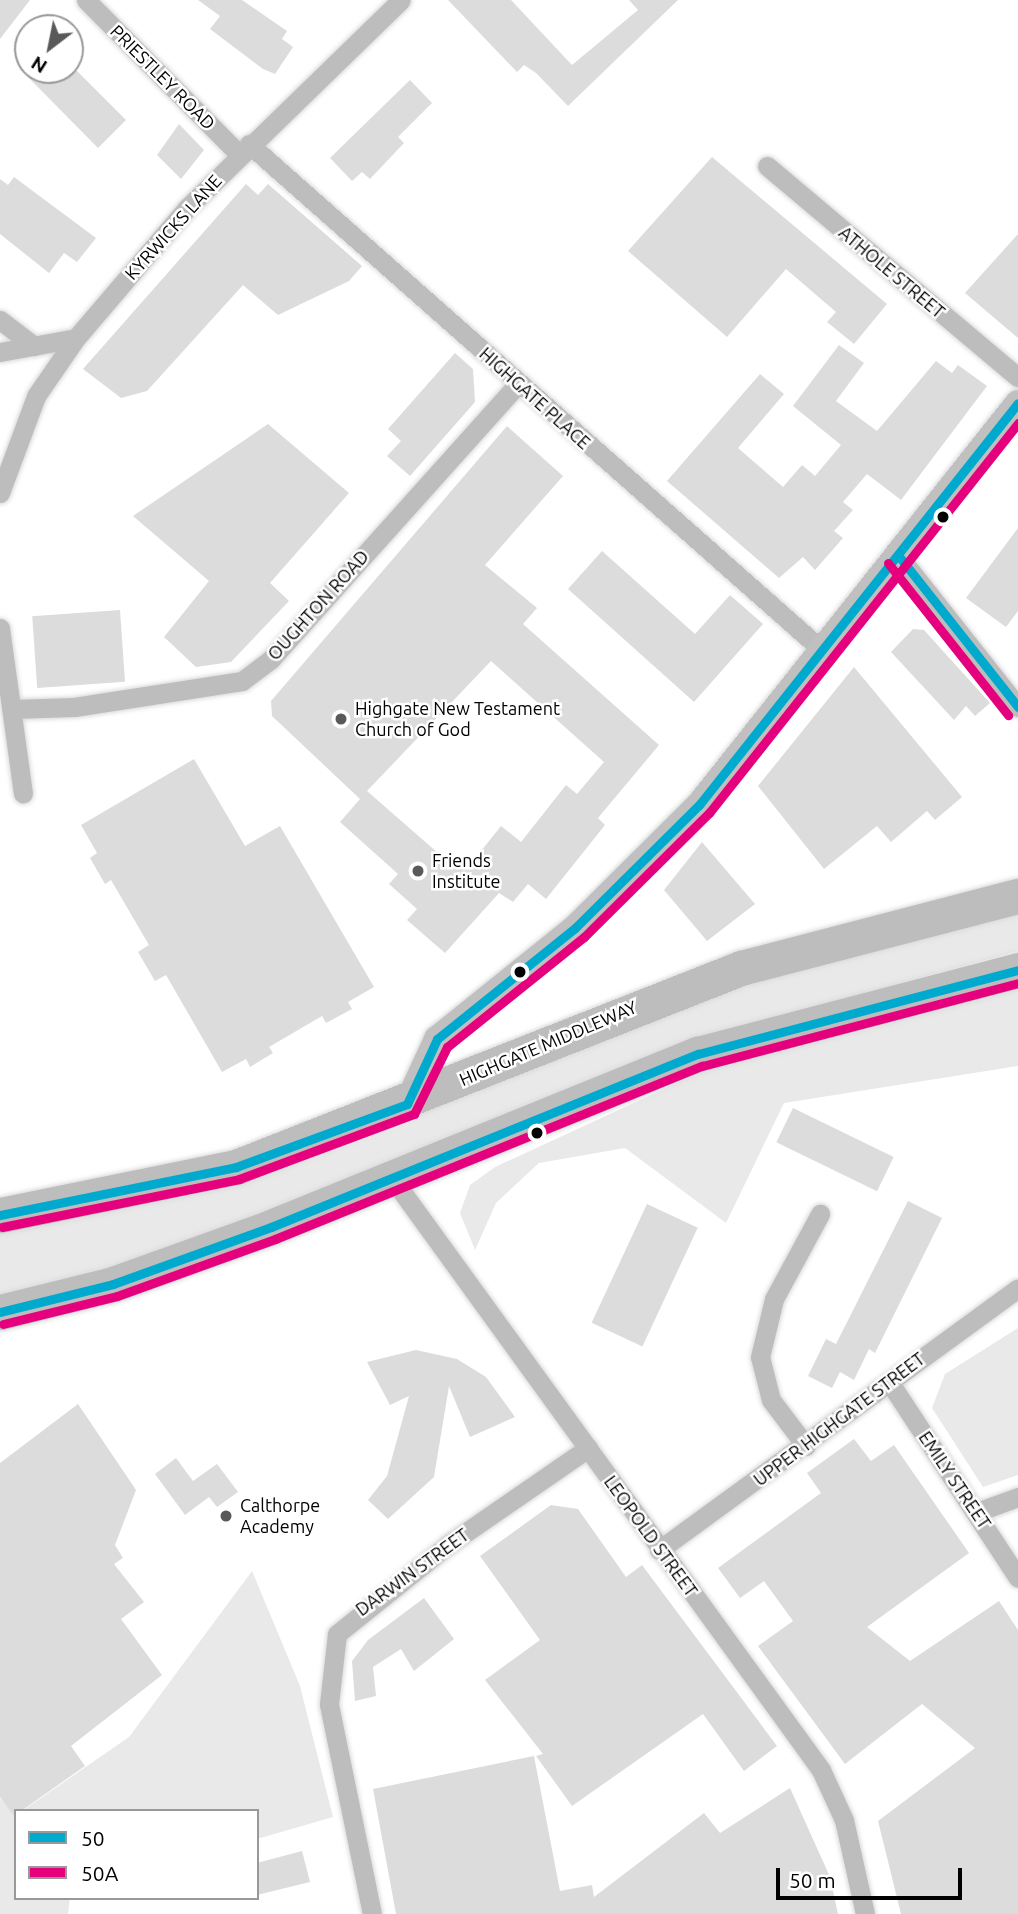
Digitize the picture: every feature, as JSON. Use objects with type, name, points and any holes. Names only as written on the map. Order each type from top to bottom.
[{"type":"highway","name":"HIGHGATE MIDDLEWAY","points":[[0,1215],[236,1167],[407,1104],[637,1005],[741,968],[1018,896]]},
{"type":"highway","points":[[0,1312],[113,1284],[392,1178],[698,1054],[1018,970]]},
{"type":"street","name":"PRIESTLEY ROAD","points":[[86,0],[244,149]]},
{"type":"street","name":"KYRWICKS LANE","points":[[0,493],[36,396],[76,338],[244,149],[401,0]]},
{"type":"street","name":"HIGHGATE PLACE","points":[[244,149],[518,384],[822,651]]},
{"type":"street","name":"ATHOLE STREET","points":[[766,166],[1018,377]]},
{"type":"street","points":[[0,320],[34,346]]},
{"type":"street","points":[[0,352],[76,338]]},
{"type":"street","name":"OUGHTON ROAD","points":[[12,709],[74,707],[243,681],[271,659],[518,384]]},
{"type":"street","points":[[407,1104],[437,1039],[515,979],[575,928],[699,805],[1018,403]]},
{"type":"street","points":[[898,555],[1018,706]]},
{"type":"street","points":[[0,628],[23,793]]},
{"type":"street","name":"LEOPOLD STREET","points":[[392,1178],[821,1770],[844,1820],[865,1914]]},
{"type":"street","points":[[806,1446],[771,1400],[760,1357],[774,1299],[820,1214]]},
{"type":"street","name":"UPPER HIGHGATE STREET","points":[[659,1550],[806,1446],[1018,1289]]},
{"type":"street","name":"EMILY STREET","points":[[890,1383],[1018,1578]]},
{"type":"street","name":"DARWIN STREET","points":[[372,1914],[329,1704],[337,1634],[449,1544],[588,1448]]},
{"type":"street","points":[[976,1512],[1018,1497]]},
{"type":"shaded area","points":[[1018,912],[1018,951],[702,1037],[294,1204],[84,1278],[0,1296],[0,1227],[682,1001]]},
{"type":"shaded area","points":[[1018,985],[1018,1066],[784,1103],[726,1223],[625,1148],[539,1163],[496,1203],[475,1250],[460,1213],[470,1185],[495,1167],[712,1067]]},
{"type":"shaded area","points":[[1018,1328],[1018,1475],[983,1487],[932,1408],[945,1374]]},
{"type":"shaded area","points":[[252,1571],[300,1686],[333,1817],[259,1838],[259,1809],[25,1809],[129,1737]]},
{"type":"shaded area","points":[[0,1798],[14,1813],[14,1900],[70,1900],[68,1914],[0,1914]]},
{"type":"building","points":[[0,0],[30,0],[19,14],[14,14],[14,21],[0,39]]},
{"type":"building","points":[[198,0],[242,0],[287,31],[282,39],[293,47],[275,74],[263,69],[210,29],[220,16]]},
{"type":"building","points":[[448,0],[511,0],[572,65],[638,10],[629,0],[678,0],[568,106],[536,73],[524,65],[517,72]]},
{"type":"building","points":[[84,78],[126,120],[98,148],[35,84],[84,84]]},
{"type":"building","points":[[410,80],[432,103],[398,137],[404,143],[370,179],[362,172],[352,181],[330,158]]},
{"type":"building","points":[[179,124],[204,150],[181,179],[157,155]]},
{"type":"building","points":[[712,157],[887,304],[854,344],[827,322],[836,312],[786,269],[727,337],[628,251]]},
{"type":"building","points":[[14,177],[96,238],[77,262],[64,253],[49,273],[0,234],[0,179],[8,185]]},
{"type":"building","points":[[246,184],[258,195],[268,184],[362,266],[349,281],[278,315],[243,285],[147,391],[121,398],[83,369]]},
{"type":"building","points":[[1018,234],[1018,338],[965,293]]},
{"type":"building","points":[[839,345],[864,363],[836,401],[877,431],[936,361],[952,373],[958,365],[987,386],[901,500],[867,474],[843,502],[853,510],[834,531],[843,538],[815,570],[803,557],[779,578],[667,481],[760,374],[784,394],[738,448],[783,487],[802,465],[815,476],[841,445],[793,406]]},
{"type":"building","points":[[455,353],[473,369],[475,402],[410,476],[387,456],[401,441],[388,429]]},
{"type":"building","points":[[268,424],[349,493],[270,583],[289,601],[231,662],[196,667],[164,637],[209,581],[133,516]]},
{"type":"building","points":[[507,426],[563,476],[485,565],[537,608],[523,624],[659,745],[598,818],[605,825],[546,899],[528,884],[513,902],[499,893],[445,953],[407,920],[417,909],[389,884],[398,874],[340,822],[360,799],[272,716],[271,701]],"holes":[[[491,661],[604,762],[577,794],[566,785],[521,842],[501,826],[469,866],[461,859],[454,867],[367,791]]]},
{"type":"building","points":[[1018,528],[1018,611],[1006,627],[966,598]]},
{"type":"building","points":[[602,551],[695,634],[730,595],[763,624],[694,702],[568,589]]},
{"type":"building","points":[[120,610],[125,682],[37,688],[32,616]]},
{"type":"building","points":[[913,629],[924,630],[990,703],[975,716],[966,706],[954,720],[891,652]]},
{"type":"building","points":[[854,667],[962,797],[935,820],[927,811],[891,842],[877,826],[824,869],[758,786]]},
{"type":"building","points":[[194,759],[245,846],[280,826],[374,987],[348,1002],[352,1009],[326,1023],[322,1016],[269,1047],[273,1053],[250,1067],[246,1059],[222,1072],[166,975],[155,981],[138,952],[149,945],[111,880],[105,884],[90,858],[97,853],[81,825]]},
{"type":"building","points":[[702,842],[755,904],[707,941],[664,890]]},
{"type":"building","points":[[793,1108],[894,1157],[877,1191],[776,1142]]},
{"type":"building","points":[[908,1201],[942,1218],[875,1353],[869,1349],[854,1380],[840,1372],[832,1388],[808,1376],[826,1339],[836,1344]]},
{"type":"building","points":[[647,1204],[698,1228],[642,1346],[592,1323]]},
{"type":"building","points":[[416,1350],[457,1359],[486,1377],[515,1417],[470,1437],[449,1386],[434,1477],[388,1519],[368,1500],[387,1476],[409,1396],[390,1405],[367,1362]]},
{"type":"building","points":[[78,1404],[136,1490],[115,1545],[123,1558],[114,1564],[144,1602],[121,1619],[162,1675],[71,1746],[85,1766],[24,1809],[14,1809],[14,1816],[0,1797],[0,1463]]},
{"type":"building","points":[[854,1439],[871,1461],[894,1445],[969,1553],[867,1627],[910,1661],[999,1601],[1018,1630],[1018,1914],[901,1914],[878,1821],[975,1748],[922,1704],[845,1764],[758,1646],[793,1621],[764,1581],[740,1598],[718,1568],[821,1493],[807,1473]]},
{"type":"building","points":[[176,1458],[193,1481],[217,1464],[238,1492],[217,1507],[209,1497],[185,1515],[155,1474]]},
{"type":"building","points":[[551,1505],[578,1509],[626,1577],[642,1565],[777,1746],[744,1771],[703,1714],[572,1806],[536,1756],[543,1754],[485,1680],[540,1640],[480,1556]]},
{"type":"building","points":[[424,1598],[454,1639],[414,1671],[401,1649],[373,1667],[376,1696],[355,1701],[352,1661],[368,1640]]},
{"type":"building","points":[[534,1756],[560,1891],[592,1885],[594,1897],[704,1813],[720,1833],[790,1788],[830,1877],[838,1914],[396,1914],[373,1789]]},
{"type":"building","points":[[302,1851],[310,1882],[259,1895],[259,1862]]},
{"type":"transit line","name":"50","points":[[0,1215],[236,1167],[407,1104],[437,1039],[575,928],[699,805],[1018,403]]},
{"type":"transit line","name":"50A","points":[[2,1227],[239,1179],[414,1114],[447,1047],[584,937],[709,813],[1018,423]]},
{"type":"transit line","name":"50","points":[[898,555],[1018,707]]},
{"type":"transit line","name":"50A","points":[[888,563],[1008,715]]},
{"type":"transit line","name":"50","points":[[0,1312],[113,1284],[271,1227],[698,1054],[1018,970]]},
{"type":"transit line","name":"50A","points":[[3,1324],[117,1296],[275,1239],[702,1066],[1018,983]]},
{"type":"place","name":"Highgate New Testament Church of God","points":[[341,719]]},
{"type":"place","name":"Friends Institute","points":[[418,871]]},
{"type":"place","name":"Calthorpe Academy","points":[[226,1516]]}]
